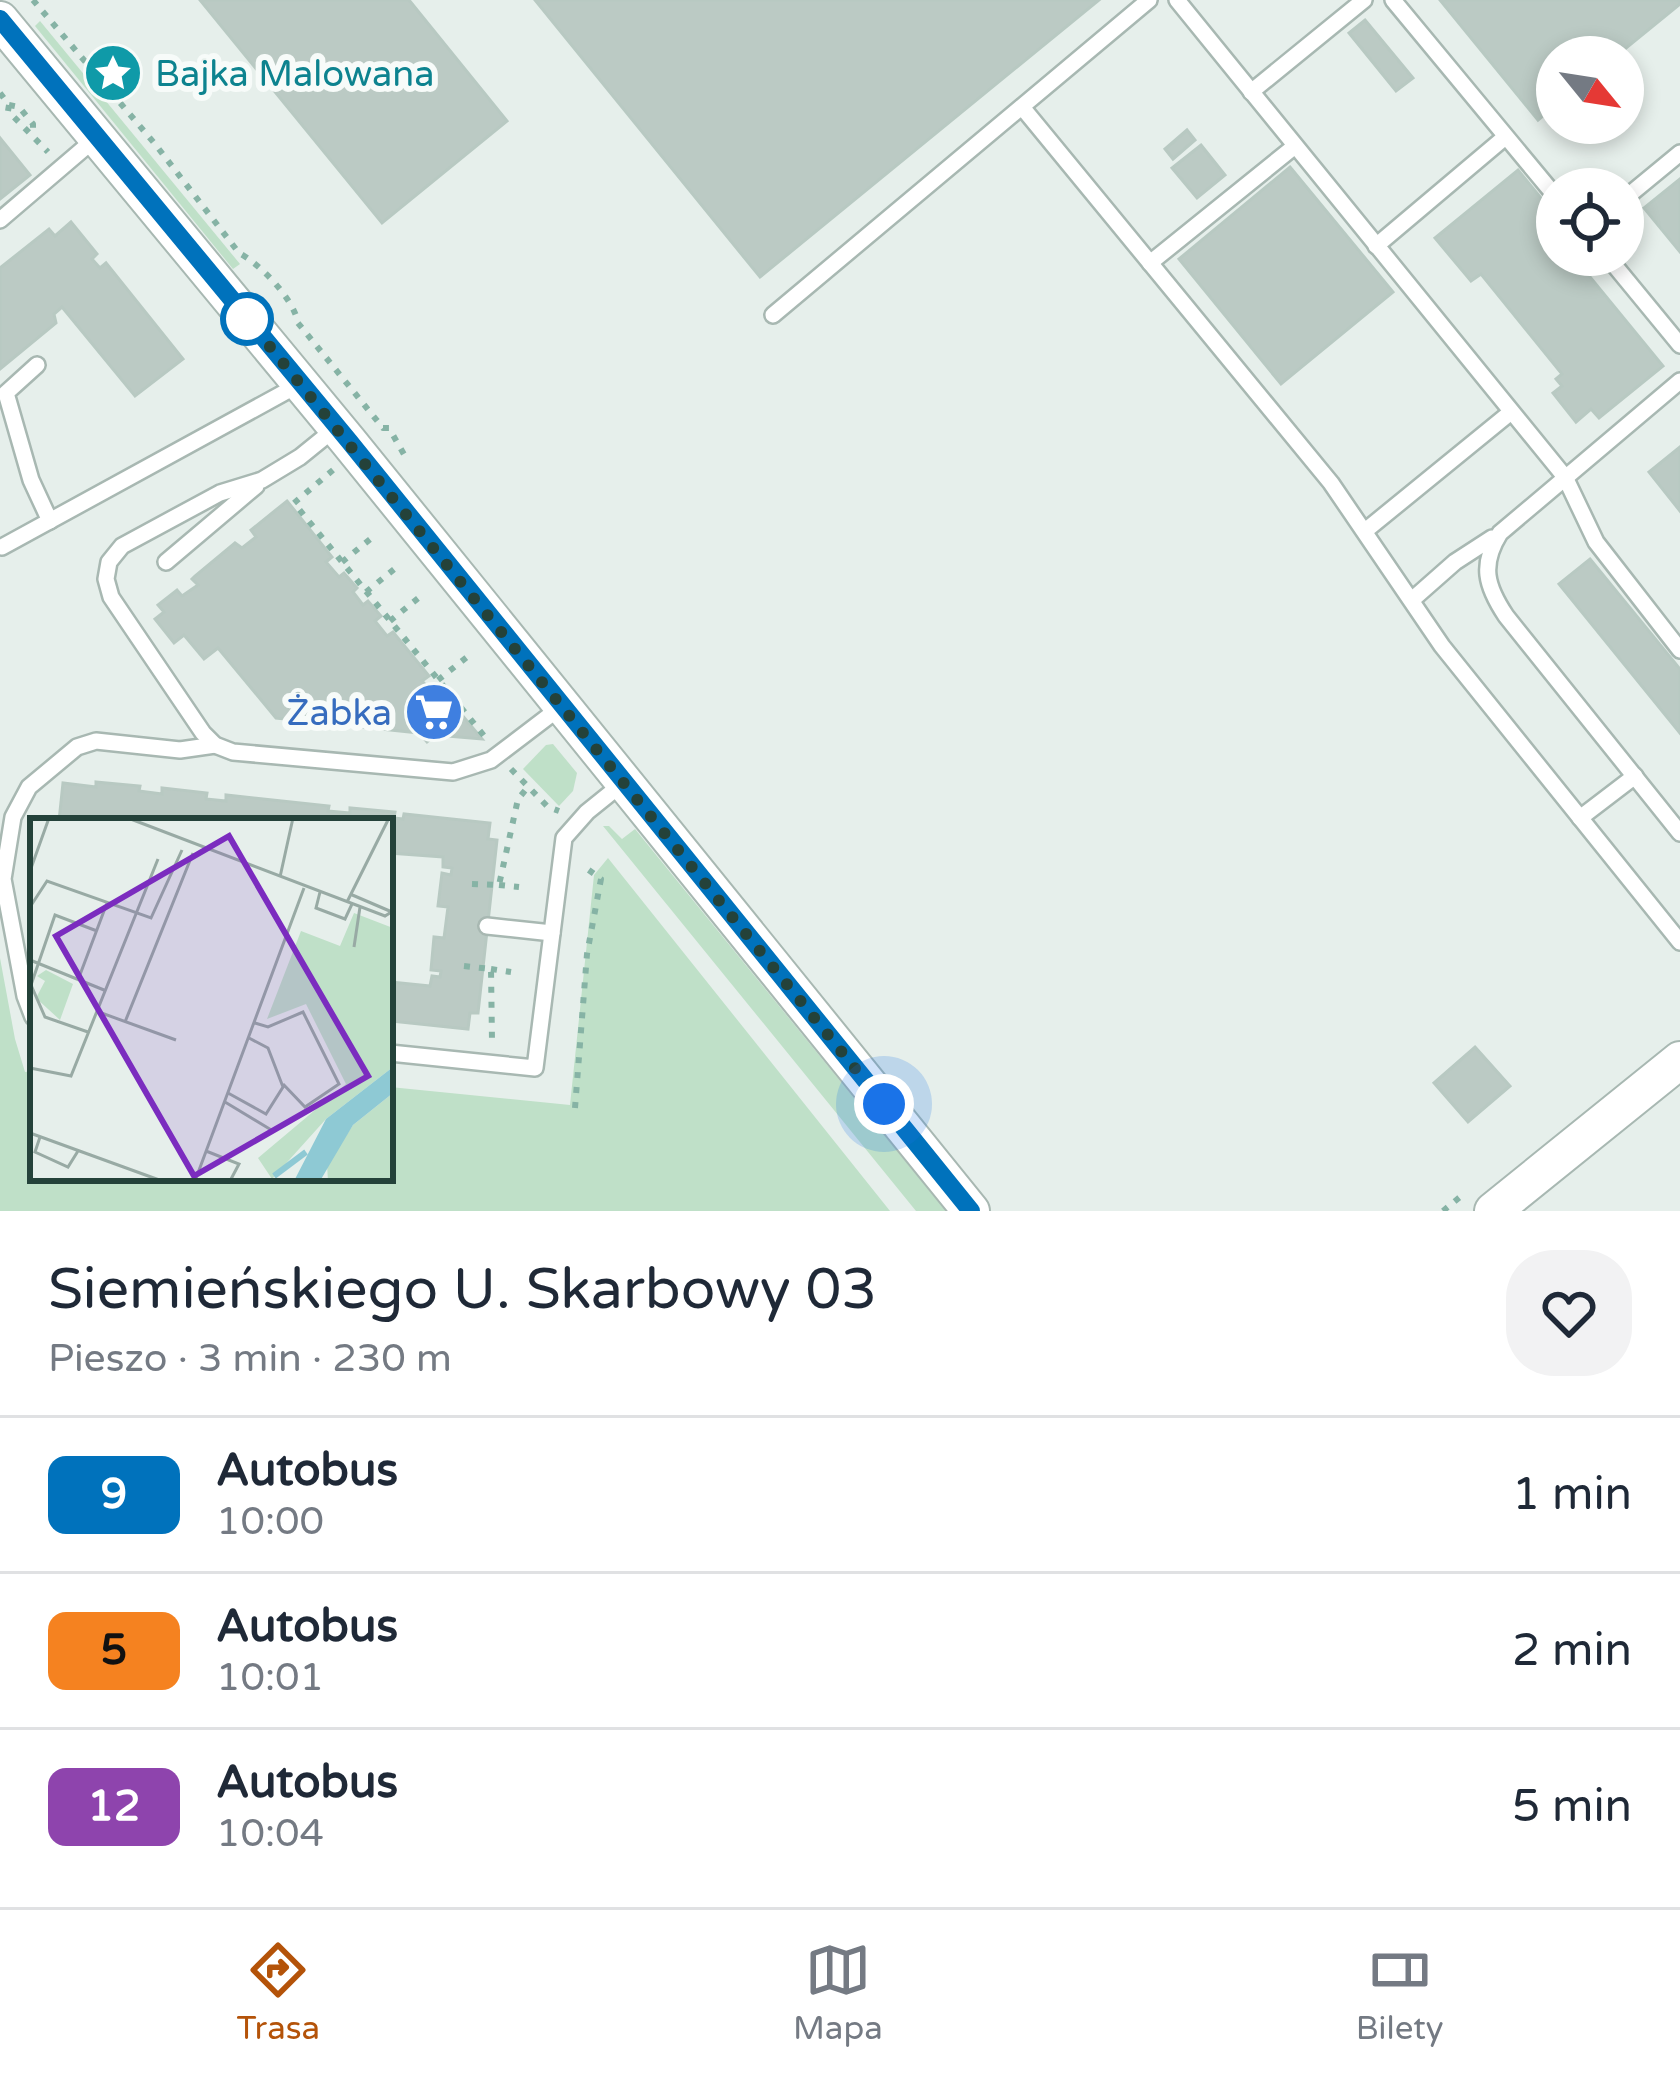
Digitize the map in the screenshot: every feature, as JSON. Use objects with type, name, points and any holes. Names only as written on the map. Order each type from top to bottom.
[{"type":"street","points":[[0,20],[337,427],[971,1211]]},
{"type":"street","points":[[1493,1211],[1680,1060]]},
{"type":"lane","points":[[773,315],[1149,0]]},
{"type":"lane","points":[[1177,0],[1565,477],[1596,542],[1680,650]]},
{"type":"lane","points":[[1251,92],[1364,0]]},
{"type":"lane","points":[[1393,0],[1536,174]]},
{"type":"lane","points":[[1022,107],[1331,483],[1442,646],[1680,942]]},
{"type":"lane","points":[[0,220],[98,136]]},
{"type":"lane","points":[[1376,246],[1504,138]]},
{"type":"lane","points":[[1150,263],[1294,146]]},
{"type":"lane","points":[[1644,183],[1680,153]]},
{"type":"lane","points":[[1623,276],[1680,345]]},
{"type":"lane","points":[[37,364],[5,393],[31,480],[50,521]]},
{"type":"lane","points":[[1413,599],[1455,562],[1500,533],[1680,381]]},
{"type":"lane","points":[[2,547],[301,384]]},
{"type":"lane","points":[[1365,531],[1511,412]]},
{"type":"lane","points":[[166,562],[262,480],[337,427]]},
{"type":"lane","points":[[262,480],[220,493],[122,546],[109,562],[106,579],[111,597],[215,745],[233,752],[453,772],[491,760],[562,706]]},
{"type":"lane","points":[[1500,533],[1487,554],[1492,594],[1680,833]]},
{"type":"lane","points":[[30,1009],[3,878],[13,817],[29,787],[77,748],[96,742],[180,750],[215,745]]},
{"type":"lane","points":[[1580,818],[1635,776]]},
{"type":"lane","points":[[393,1053],[535,1068],[564,838],[586,812],[624,783]]},
{"type":"lane","points":[[488,926],[552,933]]},
{"type":"path","points":[[33,0],[238,253],[250,259],[296,310],[298,322],[383,428]]},
{"type":"path","points":[[0,93],[8,110],[33,134]]},
{"type":"path","points":[[324,478],[294,503],[487,739]]},
{"type":"path","points":[[342,562],[374,536]]},
{"type":"path","points":[[366,592],[398,566]]},
{"type":"path","points":[[391,621],[422,595]]},
{"type":"path","points":[[439,680],[471,654]]},
{"type":"path","points":[[510,768],[553,810],[567,805]]},
{"type":"path","points":[[499,885],[518,800],[528,787]]},
{"type":"path","points":[[575,1108],[587,953],[601,879],[582,866],[580,854]]},
{"type":"path","points":[[472,884],[519,887]]},
{"type":"path","points":[[464,966],[511,972]]},
{"type":"path","points":[[491,969],[492,1051]]},
{"type":"green space","points":[[40,21],[240,264],[233,269],[35,26]]},
{"type":"green space","points":[[553,744],[577,773],[573,791],[559,806],[523,769],[546,745]]},
{"type":"green space","points":[[603,826],[622,839],[635,829],[946,1211],[916,1211]]},
{"type":"green space","points":[[608,858],[890,1211],[0,1211],[0,958],[15,1039],[25,1072],[30,1071],[30,1181],[393,1181],[393,1087],[570,1105],[594,875]]},
{"type":"building","points":[[200,0],[409,0],[507,121],[382,223]]},
{"type":"building","points":[[535,0],[1099,0],[760,277]]},
{"type":"building","points":[[1440,0],[1680,0],[1641,36],[1536,36],[1536,118]]},
{"type":"building","points":[[1365,20],[1413,78],[1396,91],[1349,33]]},
{"type":"building","points":[[1187,130],[1195,140],[1173,159],[1165,149]]},
{"type":"building","points":[[0,138],[30,175],[0,199]]},
{"type":"building","points":[[1201,145],[1225,175],[1197,198],[1172,168]]},
{"type":"building","points":[[1290,167],[1393,292],[1281,384],[1179,259]]},
{"type":"building","points":[[1518,170],[1536,192],[1536,276],[1589,276],[1663,366],[1599,418],[1591,409],[1576,422],[1553,393],[1562,386],[1556,379],[1562,374],[1481,274],[1471,281],[1435,238]]},
{"type":"building","points":[[1680,179],[1680,252],[1644,208]]},
{"type":"building","points":[[71,222],[97,254],[92,259],[100,268],[106,263],[183,359],[135,396],[62,307],[54,314],[56,323],[0,369],[0,268],[49,229],[55,236]]},
{"type":"building","points":[[1680,447],[1680,511],[1649,472]]},
{"type":"building","points":[[287,501],[332,557],[326,562],[339,577],[344,573],[363,605],[368,601],[381,616],[375,621],[387,636],[393,632],[429,676],[422,681],[436,696],[442,691],[482,739],[435,735],[427,742],[419,733],[276,718],[218,648],[204,659],[184,635],[174,643],[155,619],[164,612],[158,605],[177,590],[182,596],[198,585],[192,579],[195,576],[235,543],[242,548],[256,537],[251,530]]},
{"type":"building","points":[[1590,559],[1680,669],[1680,733],[1559,584]]},
{"type":"building","points":[[96,782],[140,786],[139,791],[162,794],[162,788],[207,793],[206,799],[226,801],[226,795],[329,806],[328,811],[395,812],[394,818],[403,819],[404,814],[490,823],[488,839],[497,840],[478,1013],[470,1013],[468,1029],[393,1021],[393,982],[430,986],[432,976],[440,977],[441,971],[431,970],[434,937],[444,938],[448,907],[438,906],[442,873],[451,875],[452,868],[443,867],[443,857],[393,853],[393,818],[59,818],[63,783],[96,787]]},
{"type":"building","points":[[1475,1047],[1510,1086],[1468,1122],[1434,1083]]},
{"type":"bus line","name":"9","points":[[0,19],[349,441],[971,1211]]},
{"type":"place","name":"Bajka Malowana","points":[[113,73]]},
{"type":"place","name":"Żabka","points":[[434,712]]},
{"type":"route","points":[[247,319],[245,316],[884,1104]]}]
